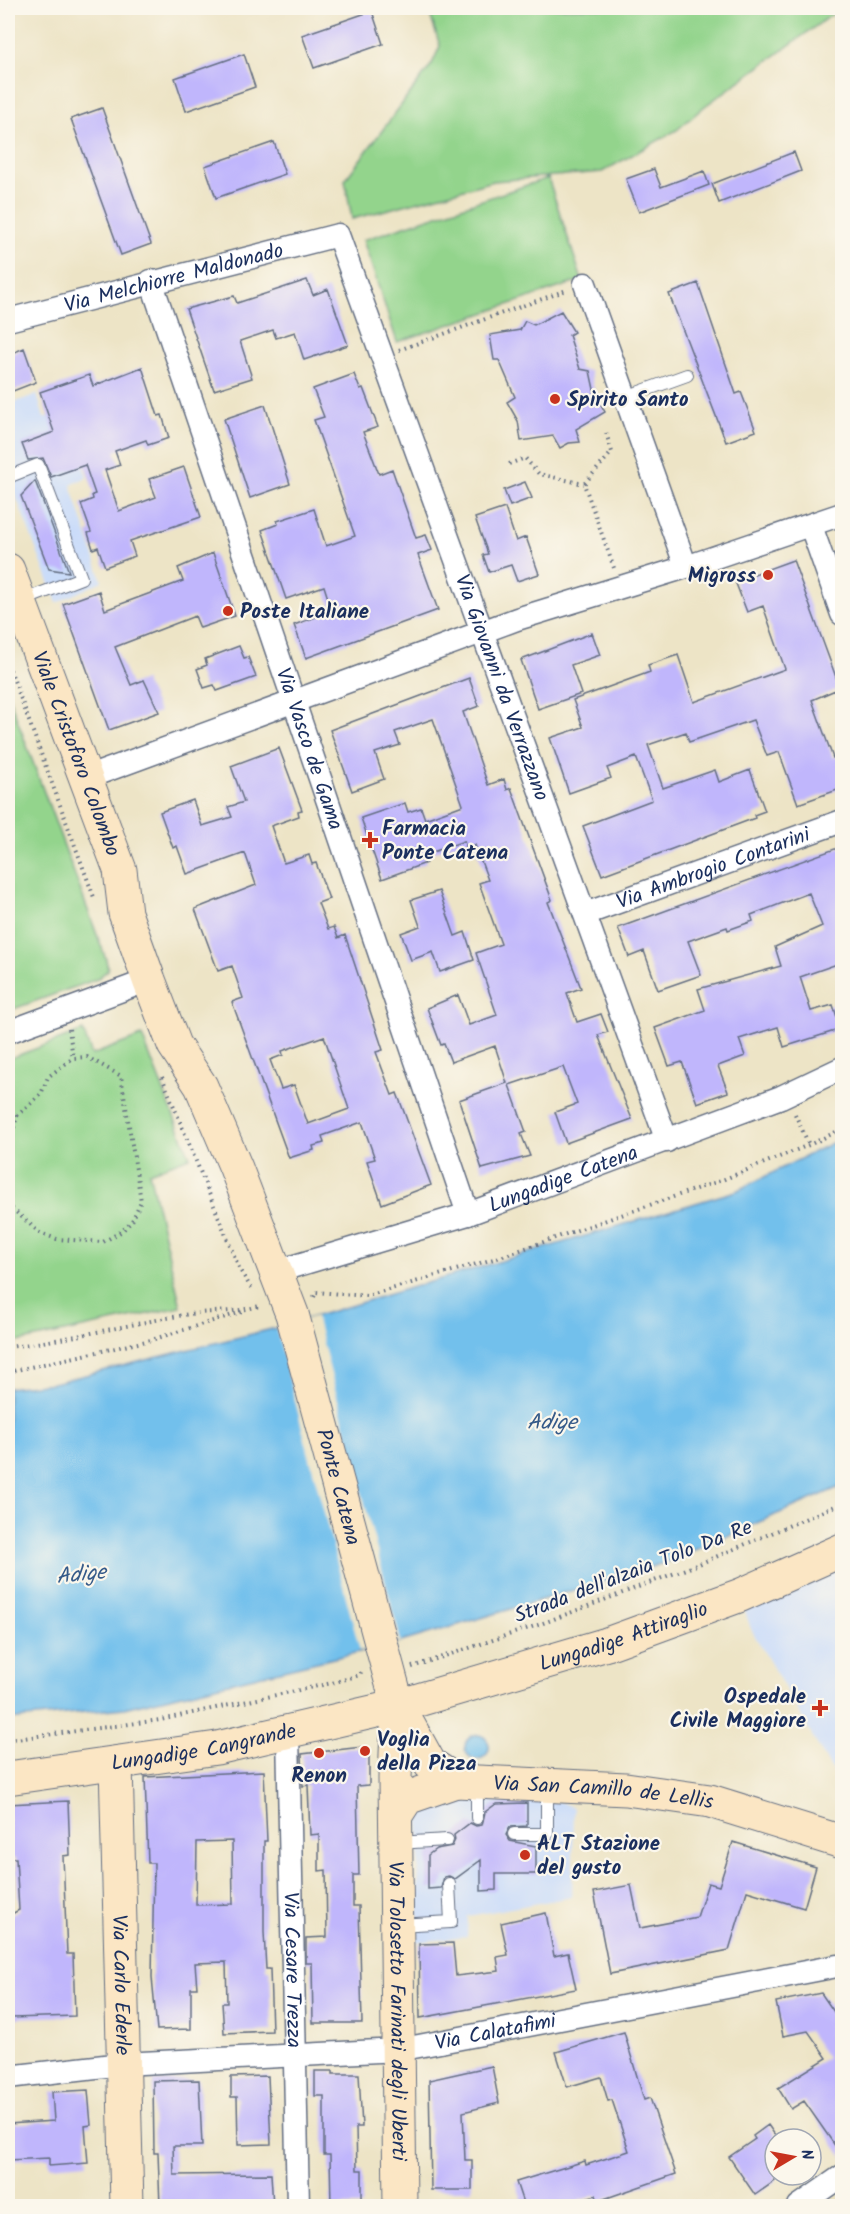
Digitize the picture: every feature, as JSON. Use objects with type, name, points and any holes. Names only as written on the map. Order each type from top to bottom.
[{"type":"street","name":"Via Melchiorre Maldonado","points":[[8,320],[338,234]]},
{"type":"street","name":"Via Giovanni da Verrazzano","points":[[338,234],[667,1141]]},
{"type":"street","name":"Via Vasco de Gama","points":[[151,281],[468,1214]]},
{"type":"street","points":[[585,284],[686,567]]},
{"type":"street","points":[[86,778],[482,632],[843,514]]},
{"type":"street","points":[[811,526],[843,614]]},
{"type":"street","name":"Viale Cristoforo Colombo","points":[[8,570],[120,870],[125,913],[174,1045],[201,1086],[278,1271],[274,1310]]},
{"type":"street","name":"Via Ambrogio Contarini","points":[[585,914],[843,821]]},
{"type":"street","name":"Viale Cristoforo Colombo","points":[[120,870],[145,905],[195,1038],[201,1086]]},
{"type":"street","points":[[8,1032],[149,980]]},
{"type":"street","name":"Lungadige Catena","points":[[278,1271],[468,1214],[667,1141],[781,1096],[843,1068]]},
{"type":"street","name":"Ponte Catena","points":[[274,1310],[374,1664]]},
{"type":"street","name":"Lungadige Attiraglio","points":[[398,1706],[607,1644],[741,1595],[843,1550]]},
{"type":"street","name":"Via Tolosetto Farinati degli Uberti","points":[[374,1664],[398,1706],[396,1829],[400,2206]]},
{"type":"street","points":[[398,1706],[430,1764],[466,1781]]},
{"type":"street","name":"Lungadige Cangrande","points":[[8,1778],[217,1748],[398,1706]]},
{"type":"street","name":"Via Cesare Trezza","points":[[288,1732],[297,2054],[298,2206]]},
{"type":"street","name":"Via Carlo Ederle","points":[[116,1763],[127,2206]]},
{"type":"street","points":[[396,1829],[407,1798],[466,1781]]},
{"type":"street","name":"Via San Camillo de Lellis","points":[[466,1781],[626,1788],[710,1801],[843,1842]]},
{"type":"street","name":"Via Calatafimi","points":[[8,2077],[122,2064],[398,2050],[841,1963]]},
{"type":"street","points":[[799,2206],[843,2176]]},
{"type":"lane","points":[[626,398],[687,375]]},
{"type":"lane","points":[[8,477],[38,465],[81,578],[20,602]]},
{"type":"lane","points":[[466,1781],[477,1818]]},
{"type":"lane","points":[[514,1834],[547,1834],[547,1785]]},
{"type":"lane","points":[[396,1829],[447,1840]]},
{"type":"lane","points":[[397,1925],[451,1922],[449,1884]]},
{"type":"path","points":[[410,346],[585,284]]},
{"type":"path","points":[[584,484],[612,452],[606,433]]},
{"type":"path","points":[[509,464],[525,458],[539,474],[584,484]]},
{"type":"path","points":[[584,484],[620,586]]},
{"type":"path","points":[[8,664],[97,904]]},
{"type":"path","points":[[71,1035],[73,1058]]},
{"type":"path","points":[[8,1151],[17,1116],[41,1094],[48,1077],[73,1058],[87,1057],[121,1076],[141,1201],[132,1221],[122,1231],[103,1242],[57,1239],[40,1233],[8,1205]]},
{"type":"path","points":[[160,1072],[240,1270],[274,1310]]},
{"type":"path","points":[[795,1114],[808,1145]]},
{"type":"path","points":[[316,1292],[367,1296],[486,1261],[722,1179],[843,1129]]},
{"type":"path","points":[[8,1371],[152,1340],[204,1326],[247,1310]]},
{"type":"path","points":[[8,1347],[65,1340],[187,1314],[274,1310]]},
{"type":"path","name":"Strada dell'alzaia Tolo Da Re","points":[[433,1662],[699,1564],[843,1503]]},
{"type":"path","points":[[8,1740],[160,1720],[360,1676],[374,1664]]},
{"type":"shaded area","points":[[37,394],[44,418],[65,411],[87,477],[71,485],[102,581],[57,603],[8,476],[8,405]]},
{"type":"shaded area","name":"Ospedale Civile Maggiore","points":[[842,1561],[842,1788],[751,1629],[742,1602]]},
{"type":"shaded area","points":[[468,1800],[560,1802],[574,1808],[572,1897],[468,1916],[467,1937],[417,1942],[420,1805]]},
{"type":"green space","points":[[428,8],[841,8],[705,106],[677,130],[602,172],[494,181],[352,219],[345,180],[432,64],[440,46]]},
{"type":"green space","points":[[548,178],[582,280],[397,342],[363,240]]},
{"type":"green space","points":[[8,695],[106,959],[108,970],[97,979],[8,1011]]},
{"type":"green space","points":[[83,1031],[92,1055],[142,1036],[190,1157],[149,1172],[181,1307],[8,1344],[8,1059]]},
{"type":"water","name":"Adige","points":[[842,1138],[842,1486],[667,1562],[401,1642],[124,1708],[8,1720],[8,1388],[53,1383],[276,1328],[736,1191]]},
{"type":"water","points":[[477,1735],[485,1739],[489,1747],[485,1755],[477,1759],[469,1755],[465,1747],[469,1739]]},
{"type":"pier","points":[[316,1316],[401,1642],[360,1651],[276,1328]]},
{"type":"building","points":[[372,11],[383,44],[314,68],[302,35]]},
{"type":"building","points":[[244,54],[255,87],[186,111],[175,78]]},
{"type":"building","points":[[102,108],[151,244],[121,255],[71,119]]},
{"type":"building","points":[[274,142],[285,174],[216,198],[205,166]]},
{"type":"building","points":[[794,152],[801,171],[719,203],[712,184]]},
{"type":"building","points":[[654,169],[661,187],[704,171],[709,185],[639,212],[626,179]]},
{"type":"building","points":[[307,280],[313,295],[328,289],[348,345],[304,360],[295,332],[276,338],[273,330],[240,341],[252,378],[214,390],[186,309],[234,296],[237,303]]},
{"type":"building","points":[[698,283],[736,394],[741,392],[756,431],[726,442],[669,294]]},
{"type":"building","name":"Spirito Santo","points":[[561,311],[574,332],[569,335],[580,369],[590,371],[595,394],[605,412],[576,429],[580,442],[569,443],[560,448],[553,436],[521,441],[518,421],[507,402],[515,397],[499,360],[494,360],[490,335],[520,330],[525,321],[534,325]]},
{"type":"building","points":[[24,348],[36,382],[8,393],[8,355]]},
{"type":"building","points":[[142,367],[158,416],[162,415],[169,438],[148,445],[146,440],[115,451],[120,465],[105,470],[119,511],[156,497],[149,479],[184,467],[201,517],[130,541],[135,556],[105,567],[98,547],[93,549],[88,533],[91,532],[81,504],[93,499],[92,495],[95,494],[85,465],[51,477],[43,458],[28,460],[22,444],[54,432],[40,392],[89,375],[93,386]]},
{"type":"building","points":[[354,374],[360,389],[363,388],[378,427],[363,432],[379,474],[392,469],[416,538],[426,535],[432,550],[418,555],[438,610],[306,658],[294,625],[332,611],[324,586],[286,599],[262,530],[278,524],[277,521],[314,509],[326,546],[355,536],[314,420],[324,417],[313,389]]},
{"type":"building","points":[[265,405],[290,484],[250,498],[224,419]]},
{"type":"building","points":[[35,481],[69,572],[49,569],[21,496]]},
{"type":"building","points":[[525,482],[532,498],[510,506],[504,490]]},
{"type":"building","points":[[505,508],[516,541],[526,537],[539,574],[517,581],[511,565],[489,572],[483,555],[488,554],[475,518]]},
{"type":"building","points":[[213,553],[235,616],[200,628],[195,616],[115,647],[131,685],[144,680],[159,712],[109,730],[63,604],[99,591],[105,610],[183,581],[178,568]]},
{"type":"building","points":[[793,560],[840,688],[812,700],[833,758],[843,754],[843,788],[798,804],[779,752],[767,756],[753,720],[689,742],[686,732],[648,745],[663,788],[715,770],[719,782],[750,770],[765,811],[754,815],[755,818],[602,875],[583,826],[652,800],[636,757],[607,768],[611,778],[569,793],[550,738],[583,727],[573,700],[650,672],[648,665],[678,655],[694,702],[785,669],[763,606],[747,612],[735,581]]},
{"type":"building","points":[[592,633],[600,655],[571,665],[581,694],[538,709],[521,660]]},
{"type":"building","points":[[239,646],[244,658],[248,657],[256,677],[217,691],[214,685],[204,688],[197,669],[207,665],[205,659]]},
{"type":"building","points":[[469,678],[479,706],[463,712],[488,785],[504,779],[507,790],[511,788],[552,900],[548,902],[581,988],[567,993],[577,1022],[601,1014],[608,1032],[598,1035],[632,1119],[566,1143],[555,1112],[577,1104],[563,1067],[509,1085],[526,1132],[521,1134],[530,1156],[482,1169],[459,1100],[507,1083],[495,1046],[451,1062],[444,1044],[441,1045],[427,1008],[458,995],[469,1025],[497,1015],[476,953],[501,944],[479,883],[488,880],[475,845],[466,848],[464,841],[424,855],[426,863],[382,879],[361,818],[405,803],[408,812],[421,808],[425,819],[463,805],[433,719],[395,732],[400,745],[375,753],[384,779],[352,791],[330,730]]},
{"type":"building","points":[[279,748],[302,810],[298,811],[299,816],[271,826],[284,863],[309,855],[312,864],[316,863],[329,899],[318,903],[328,929],[334,927],[338,938],[345,935],[383,1050],[376,1052],[392,1095],[397,1093],[431,1185],[382,1204],[367,1161],[375,1159],[362,1122],[322,1136],[324,1143],[313,1146],[314,1150],[289,1158],[232,1002],[243,998],[232,966],[218,971],[195,909],[256,885],[245,853],[187,874],[177,846],[173,848],[160,812],[193,800],[202,826],[232,817],[228,807],[244,802],[231,766]],"holes":[[[324,1036],[349,1109],[308,1124],[294,1085],[281,1089],[270,1060],[283,1055],[282,1051]]]},
{"type":"building","points":[[843,846],[843,962],[800,977],[811,1011],[833,1005],[841,1029],[784,1047],[778,1027],[739,1039],[745,1056],[718,1066],[728,1092],[697,1103],[682,1062],[669,1066],[655,1028],[705,1010],[698,989],[781,966],[775,947],[822,926],[809,893],[751,915],[753,921],[728,930],[727,927],[688,941],[701,975],[658,990],[644,951],[629,957],[618,928]]},
{"type":"building","points":[[439,891],[455,936],[465,932],[474,960],[440,972],[433,952],[411,960],[401,933],[420,926],[411,900]]},
{"type":"building","points":[[362,1747],[369,1754],[369,1785],[357,1786],[359,1875],[353,1875],[353,1906],[359,1906],[362,2023],[313,2023],[312,1963],[306,1963],[306,1938],[327,1937],[326,1870],[319,1871],[319,1834],[310,1835],[308,1785],[303,1786],[302,1754]]},
{"type":"building","points":[[264,1771],[267,1841],[264,1841],[264,1932],[266,1969],[270,1969],[272,2031],[224,2033],[222,2003],[227,2003],[226,1962],[195,1963],[197,1988],[191,1988],[191,2029],[157,2030],[152,1977],[154,1863],[148,1863],[145,1777]],"holes":[[[232,1841],[233,1904],[196,1905],[197,1842]]]},
{"type":"building","points":[[68,1801],[70,1855],[63,1856],[67,1954],[73,1954],[75,2016],[12,2018],[12,2010],[8,2007],[8,1916],[19,1910],[16,1858],[10,1858],[8,1804]]},
{"type":"building","points":[[527,1803],[527,1826],[510,1827],[506,1835],[510,1841],[536,1846],[536,1874],[496,1874],[496,1890],[481,1891],[481,1860],[455,1879],[449,1876],[444,1877],[441,1888],[428,1889],[428,1855],[436,1849],[452,1846],[455,1840],[454,1835],[470,1823],[476,1826],[482,1825],[485,1812],[496,1804]]},
{"type":"building","points":[[733,1842],[816,1867],[804,1908],[747,1891],[729,1950],[610,1974],[594,1892],[631,1885],[640,1928],[697,1917],[708,1883],[719,1886]]},
{"type":"building","points":[[546,1913],[554,1956],[568,1953],[576,1989],[420,2018],[419,1944],[453,1943],[456,1976],[499,1971],[497,1957],[508,1955],[501,1923]]},
{"type":"building","points":[[821,1993],[843,2025],[843,2157],[804,2101],[791,2109],[778,2088],[827,2058],[808,2031],[783,2036],[776,2002]]},
{"type":"building","points":[[624,2032],[644,2100],[650,2098],[676,2174],[598,2201],[596,2195],[561,2206],[524,2206],[516,2182],[585,2161],[586,2165],[629,2151],[612,2100],[608,2101],[601,2077],[567,2087],[556,2052]]},
{"type":"building","points":[[492,2066],[499,2103],[463,2112],[465,2160],[472,2160],[472,2190],[431,2190],[429,2080]]},
{"type":"building","points":[[315,2071],[359,2074],[362,2127],[356,2127],[357,2170],[362,2170],[362,2206],[331,2206],[330,2155],[324,2155],[324,2096],[315,2096]]},
{"type":"building","points":[[268,2076],[271,2144],[238,2145],[237,2097],[231,2097],[231,2077]]},
{"type":"building","points":[[199,2080],[202,2146],[173,2146],[174,2175],[271,2174],[273,2206],[160,2206],[158,2153],[154,2153],[153,2081]]},
{"type":"building","points":[[88,2090],[91,2125],[85,2126],[88,2163],[49,2166],[49,2158],[8,2160],[8,2124],[54,2121],[52,2092]]},
{"type":"building","points":[[763,2129],[763,2187],[766,2187],[755,2195],[729,2157],[755,2139],[753,2136]]},
{"type":"place","name":"Spirito Santo","points":[[555,399]]},
{"type":"place","name":"Migross","points":[[768,575]]},
{"type":"place","name":"Poste Italiane","points":[[228,611]]},
{"type":"place","name":"Farmacia Ponte Catena","points":[[370,840]]},
{"type":"place","name":"Ospedale Civile Maggiore","points":[[820,1708]]},
{"type":"place","name":"Voglia della Pizza","points":[[365,1751]]},
{"type":"place","name":"Renon","points":[[319,1753]]},
{"type":"place","name":"ALT Stazione del gusto","points":[[525,1855]]}]
